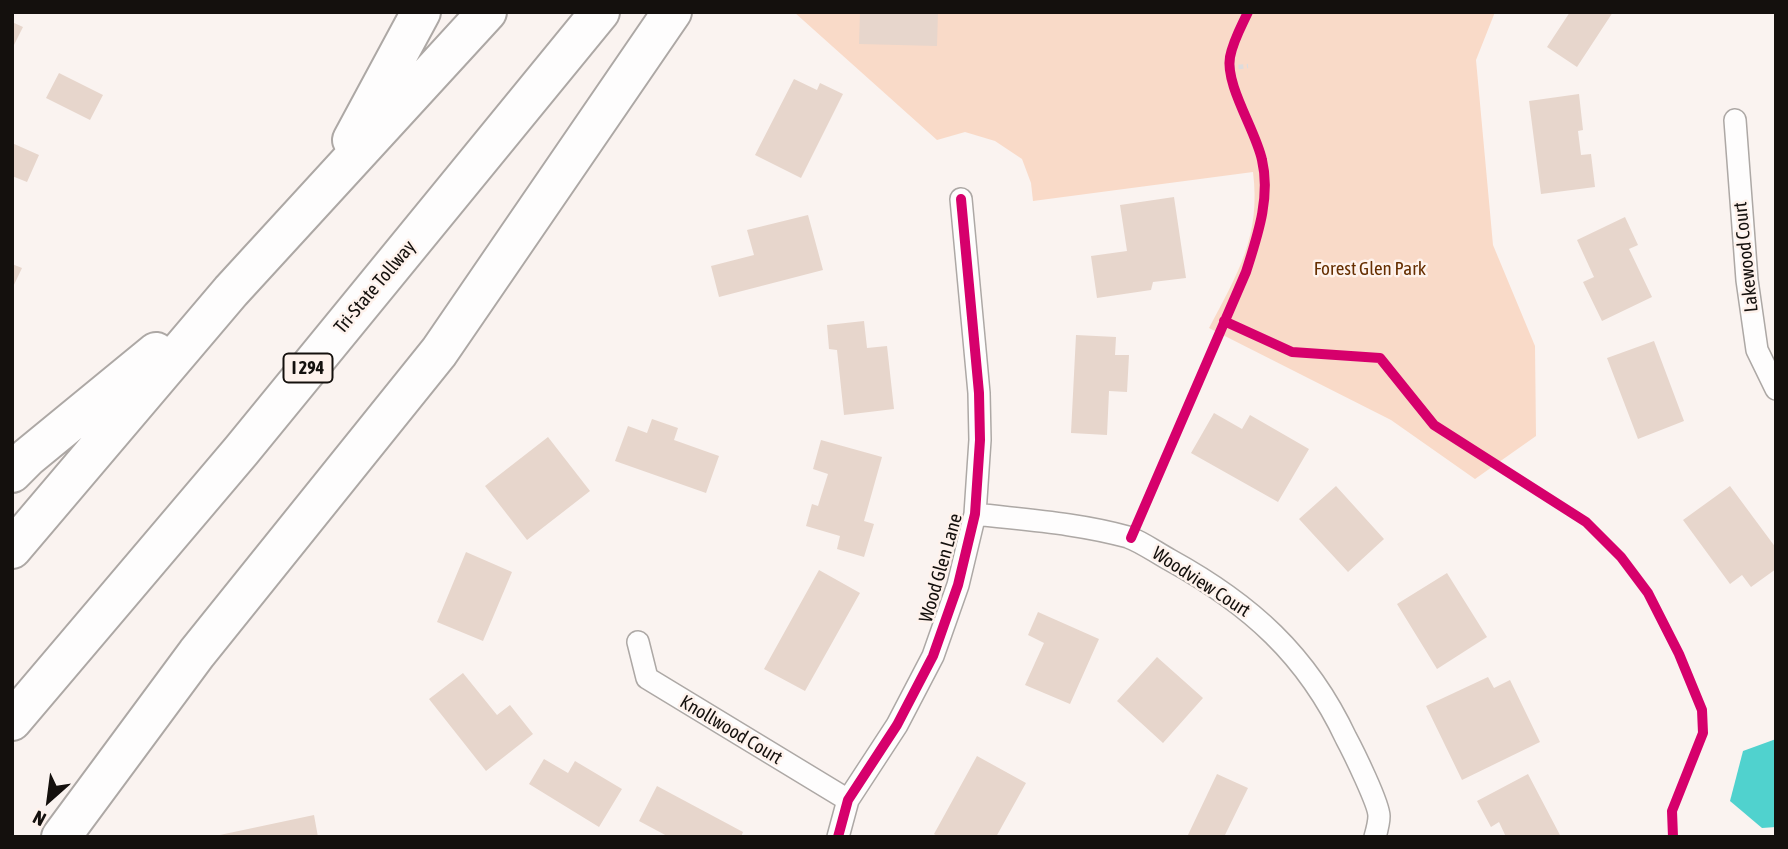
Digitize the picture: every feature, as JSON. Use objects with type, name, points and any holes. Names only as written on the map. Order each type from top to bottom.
[{"type":"highway","points":[[323,193],[421,12]]},
{"type":"highway","points":[[12,549],[231,291],[487,12]]},
{"type":"highway","name":"Tri-State Tollway","points":[[12,721],[241,451],[600,12]]},
{"type":"highway","points":[[61,837],[197,653],[439,352],[672,12]]},
{"type":"highway","points":[[12,473],[231,291]]},
{"type":"street","name":"Lakewood Court","points":[[1735,120],[1742,241],[1748,292],[1757,350],[1776,389]]},
{"type":"street","name":"Wood Glen Lane","points":[[838,837],[848,800],[897,725],[933,656],[958,585],[975,514],[980,440],[979,393],[961,199]]},
{"type":"street","name":"Woodview Court","points":[[975,514],[1078,526],[1131,538],[1232,597],[1290,649],[1333,710],[1380,814],[1375,837]]},
{"type":"street","name":"Knollwood Court","points":[[638,642],[647,678],[848,800]]},
{"type":"path","points":[[1231,83],[1229,64],[1248,66]]},
{"type":"green space","name":"Forest Glen Park","points":[[794,12],[1495,12],[1476,60],[1493,245],[1535,346],[1536,436],[1475,479],[1391,420],[1209,328],[1245,253],[1254,216],[1253,172],[1033,201],[1031,183],[1022,159],[995,141],[965,132],[937,140]]},
{"type":"water","points":[[1776,739],[1776,827],[1762,828],[1730,801],[1743,751]]},
{"type":"building","points":[[860,12],[938,12],[937,46],[859,44]]},
{"type":"building","points":[[1570,12],[1613,12],[1577,67],[1547,47]]},
{"type":"building","points":[[12,22],[23,27],[12,49]]},
{"type":"building","points":[[59,73],[103,95],[90,120],[46,98]]},
{"type":"building","points":[[794,79],[817,90],[820,83],[843,94],[801,178],[755,155]]},
{"type":"building","points":[[1579,94],[1583,130],[1578,131],[1581,155],[1591,154],[1595,187],[1541,194],[1529,101]]},
{"type":"building","points":[[12,143],[39,155],[27,182],[12,176]]},
{"type":"building","points":[[1174,197],[1186,278],[1153,282],[1151,290],[1097,298],[1091,256],[1127,251],[1120,205]]},
{"type":"building","points":[[808,215],[823,270],[719,297],[711,266],[754,255],[747,230]]},
{"type":"building","points":[[1625,217],[1638,245],[1629,249],[1652,297],[1602,321],[1583,282],[1594,277],[1577,240]]},
{"type":"building","points":[[12,264],[22,268],[12,289]]},
{"type":"building","points":[[864,321],[867,348],[887,346],[894,409],[844,415],[837,350],[829,349],[827,325]]},
{"type":"building","points":[[1076,335],[1116,337],[1115,355],[1129,355],[1127,392],[1109,391],[1107,435],[1071,433]]},
{"type":"building","points":[[1654,341],[1684,421],[1638,439],[1607,358]]},
{"type":"building","points":[[1214,413],[1242,429],[1250,415],[1309,449],[1278,502],[1191,453]]},
{"type":"building","points":[[652,419],[678,428],[674,440],[719,456],[706,493],[615,461],[628,426],[647,433]]},
{"type":"building","points":[[548,437],[590,491],[527,540],[485,486]]},
{"type":"building","points":[[821,440],[882,457],[864,521],[874,524],[864,557],[837,549],[840,536],[806,526],[812,504],[818,506],[828,474],[813,469]]},
{"type":"building","points":[[1336,486],[1384,539],[1348,572],[1299,519]]},
{"type":"building","points":[[1730,486],[1776,548],[1776,569],[1751,587],[1742,575],[1730,584],[1683,520]]},
{"type":"building","points":[[466,552],[512,572],[483,641],[437,622]]},
{"type":"building","points":[[819,570],[860,593],[805,691],[764,669]]},
{"type":"building","points":[[1447,573],[1487,637],[1437,669],[1397,604]]},
{"type":"building","points":[[1038,612],[1099,639],[1070,704],[1025,685],[1044,643],[1028,635]]},
{"type":"building","points":[[1157,657],[1203,698],[1163,743],[1117,701]]},
{"type":"building","points":[[463,673],[497,715],[510,705],[533,734],[486,771],[429,699]]},
{"type":"building","points":[[1488,677],[1494,688],[1510,680],[1540,742],[1462,780],[1426,706]]},
{"type":"building","points":[[977,756],[1026,783],[996,837],[939,837],[934,834]]},
{"type":"building","points":[[544,759],[568,773],[575,761],[622,789],[599,827],[529,784]]},
{"type":"building","points":[[1217,774],[1248,788],[1224,837],[1187,837]]},
{"type":"building","points":[[1528,774],[1561,837],[1506,837],[1499,822],[1491,827],[1477,801]]},
{"type":"building","points":[[657,786],[743,832],[741,837],[669,837],[639,821]]},
{"type":"building","points":[[314,815],[318,837],[215,836]]},
{"type":"cycle path","points":[[1131,538],[1246,272],[1262,217],[1265,189],[1262,160],[1236,94],[1230,68],[1233,45],[1248,12]]},
{"type":"cycle path","points":[[838,837],[848,800],[897,725],[933,656],[958,585],[975,514],[980,440],[979,393],[961,199]]},
{"type":"cycle path","points":[[1224,321],[1292,352],[1380,358],[1434,425],[1586,522],[1621,557],[1648,593],[1679,654],[1702,710],[1703,733],[1672,811],[1673,837]]}]
